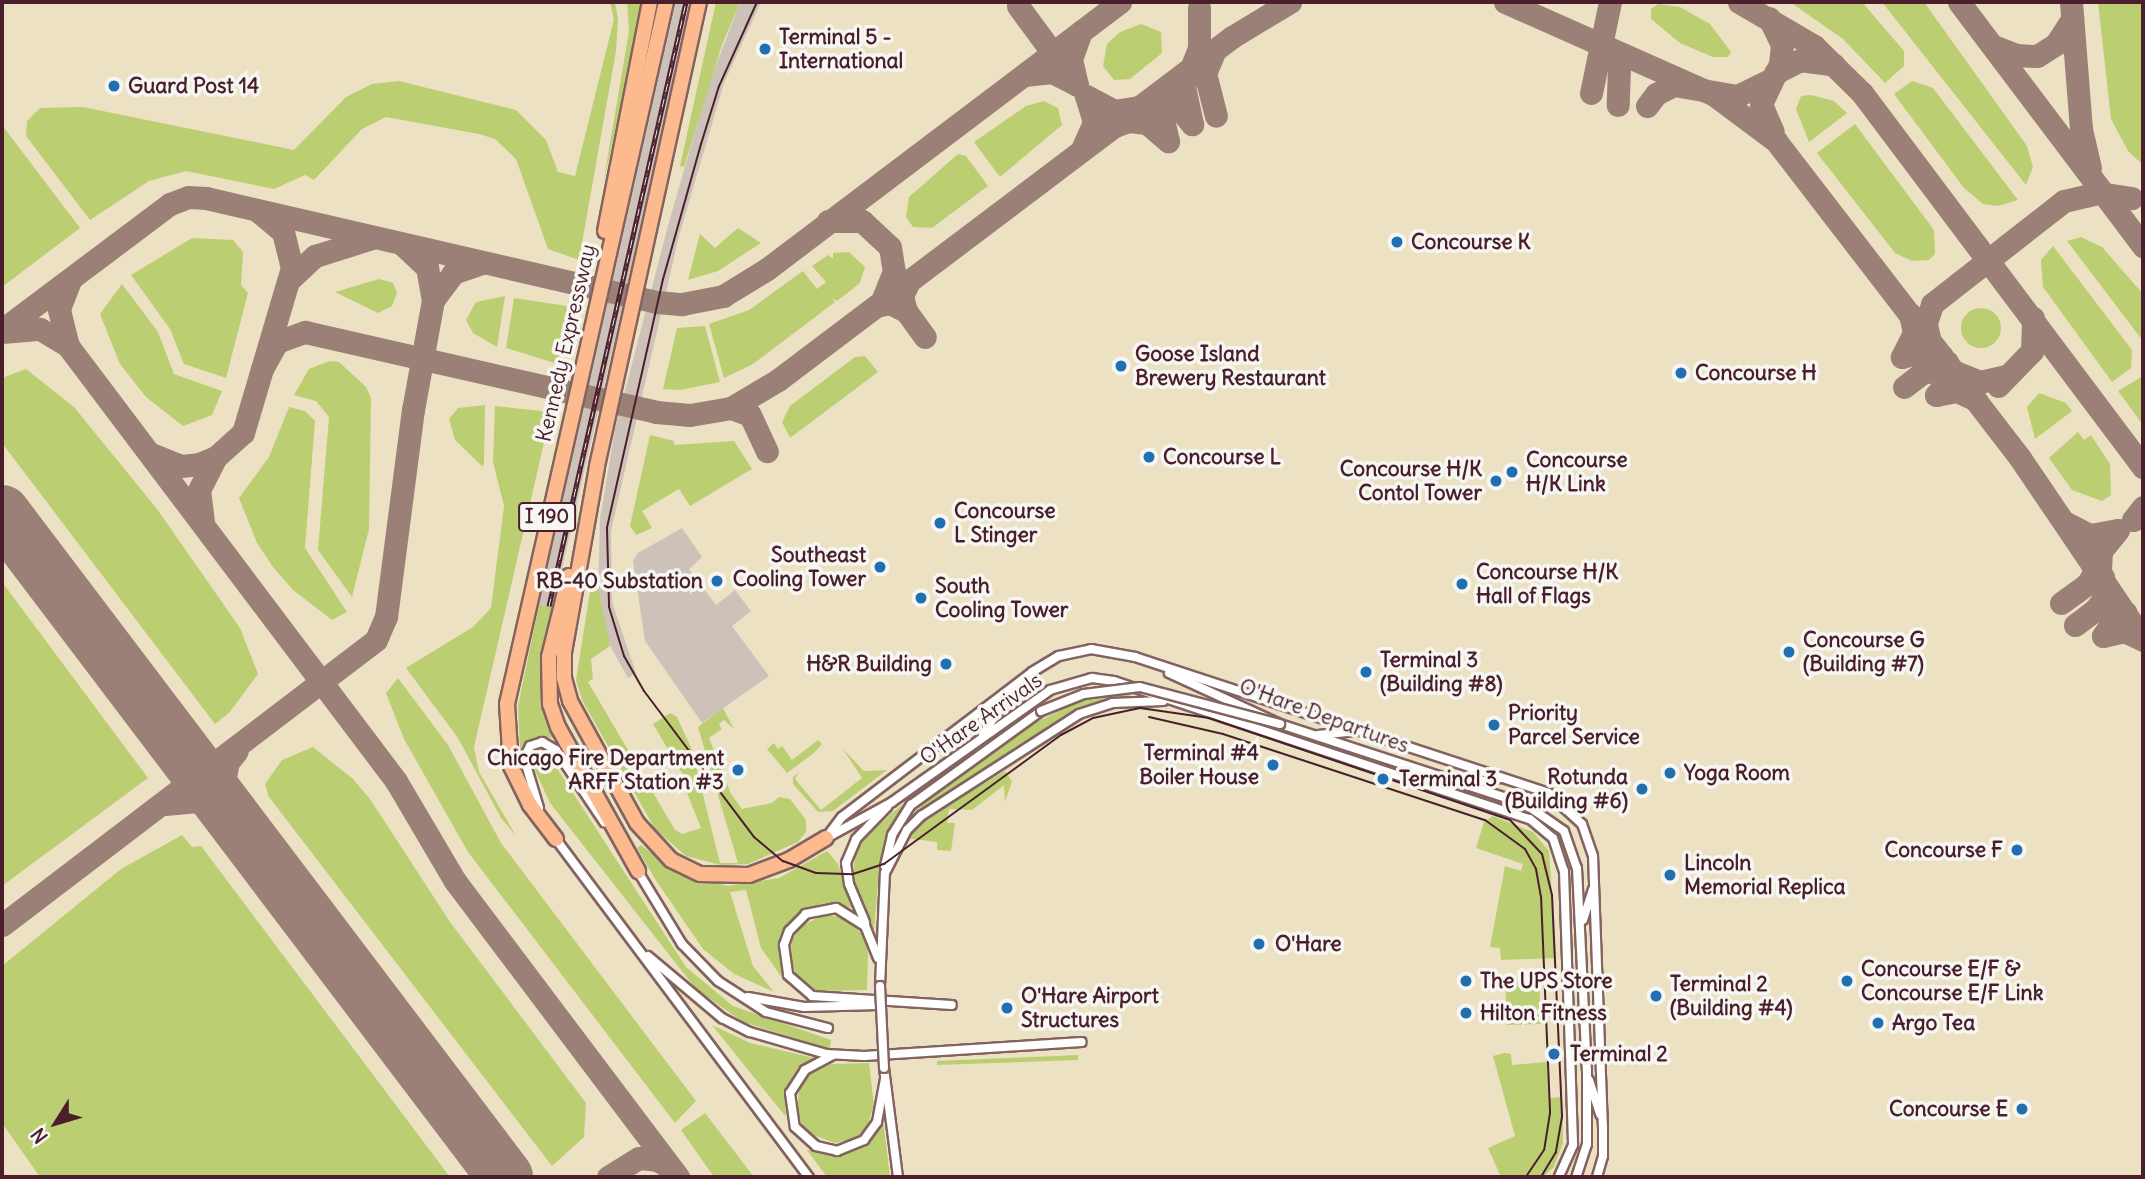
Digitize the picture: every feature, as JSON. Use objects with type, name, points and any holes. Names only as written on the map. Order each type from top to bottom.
[{"type":"highway","points":[[588,340],[649,2]]},
{"type":"highway","name":"Kennedy Expressway","points":[[556,839],[530,805],[511,766],[505,726],[509,694],[666,2]]},
{"type":"highway","name":"I 190","points":[[589,507],[699,2]]},
{"type":"highway","points":[[589,507],[564,678],[570,701],[643,833],[671,860],[700,874],[723,876],[776,866],[827,838]]},
{"type":"highway","points":[[589,507],[549,657],[548,691],[558,727],[638,871]]},
{"type":"street","points":[[827,838],[842,817],[1047,662],[1072,651],[1100,649],[1135,657],[1548,793],[1578,819],[1590,841],[1595,883],[1603,1127],[1603,1156],[1597,1177]]},
{"type":"street","name":"O'Hare Departures","points":[[1135,657],[1280,724],[1525,804],[1564,831],[1577,868],[1587,1071],[1587,1144],[1576,1177]]},
{"type":"street","name":"O'Hare Arrivals","points":[[827,838],[892,802],[1050,690],[1077,680],[1114,681],[1530,819],[1553,838],[1561,853],[1565,898],[1573,1146],[1562,1174]]},
{"type":"street","points":[[979,741],[1013,687]]},
{"type":"street","points":[[898,1177],[884,1068],[880,971],[885,873],[892,835],[911,805],[1041,711],[1084,694],[1140,687],[1280,724]]},
{"type":"street","points":[[885,873],[907,830],[921,817],[1079,714],[1112,703],[1167,700]]},
{"type":"street","points":[[1315,736],[1360,731]]},
{"type":"street","points":[[809,1177],[556,839],[526,771],[525,753],[537,742],[556,750],[638,871],[682,944],[718,981],[771,1014],[828,1028]]},
{"type":"street","points":[[1464,784],[1504,778]]},
{"type":"street","points":[[880,971],[871,935],[849,884],[846,865],[856,839],[892,802]]},
{"type":"street","points":[[1580,926],[1595,883]]},
{"type":"street","points":[[871,935],[843,910],[824,907],[809,912],[794,923],[786,939],[788,975],[804,991],[819,998],[912,1004]]},
{"type":"street","points":[[629,936],[722,1018],[750,1032],[832,1055],[1082,1042]]},
{"type":"street","points":[[718,981],[775,1005],[953,1004]]},
{"type":"street","points":[[832,1055],[805,1070],[790,1093],[795,1127],[816,1146],[837,1151],[864,1140],[877,1122],[885,1079]]},
{"type":"street","points":[[1587,1071],[1603,1127]]},
{"type":"shaded area","points":[[676,2],[688,2],[685,22],[620,317],[553,607],[539,605]]},
{"type":"shaded area","points":[[740,2],[761,2],[724,83],[679,236],[611,531],[612,602],[636,673],[628,678],[608,642],[598,597],[600,519],[615,429],[669,222],[709,84]]},
{"type":"shaded area","points":[[682,528],[702,557],[689,569],[716,605],[735,590],[751,611],[732,626],[769,676],[702,723],[645,641],[633,561],[638,553]]},
{"type":"green space","points":[[610,2],[615,2],[618,19],[616,51],[579,260],[548,249],[516,159],[495,139],[479,134],[386,117],[362,129],[314,180],[305,175],[274,189],[186,171],[149,181],[90,220],[26,136],[27,121],[40,108],[83,107],[294,150],[346,97],[372,84],[399,81],[516,110],[546,140],[558,172],[575,176],[614,19]]},
{"type":"green space","points":[[627,2],[643,2],[603,185],[629,31]]},
{"type":"green space","points":[[716,2],[740,2],[722,45],[684,167],[680,166]]},
{"type":"green space","points":[[1790,2],[1862,2],[1904,51],[1904,66],[1885,83],[1843,39]]},
{"type":"green space","points":[[1882,2],[1924,2],[2027,146],[2033,167],[2026,185]]},
{"type":"green space","points":[[2098,2],[2143,2],[2143,165],[2128,151],[2111,119]]},
{"type":"green space","points":[[1658,4],[1680,7],[1710,24],[1731,52],[1728,57],[1713,57],[1680,43],[1651,19],[1651,9]]},
{"type":"green space","points":[[1141,24],[1161,32],[1162,53],[1130,79],[1114,80],[1103,66],[1107,44],[1120,32]]},
{"type":"green space","points":[[1912,81],[1933,88],[2018,200],[1998,206],[1983,204],[1964,188],[1894,94]]},
{"type":"green space","points":[[1811,95],[1834,101],[1847,113],[1809,142],[1796,109],[1801,96]]},
{"type":"green space","points":[[1044,101],[1058,108],[1062,125],[1000,177],[974,142],[1026,106]]},
{"type":"green space","points":[[1855,124],[1934,230],[1935,254],[1929,260],[1912,261],[1895,253],[1817,153]]},
{"type":"green space","points":[[2,125],[80,228],[2,287]]},
{"type":"green space","points":[[958,154],[966,156],[988,186],[932,228],[913,227],[906,217],[909,197]]},
{"type":"green space","points":[[738,228],[761,243],[718,271],[688,280],[700,234],[715,248]]},
{"type":"green space","points":[[2081,237],[2102,247],[2143,294],[2143,341],[2067,241]]},
{"type":"green space","points":[[192,238],[233,240],[243,252],[241,285],[248,293],[226,378],[184,364],[170,329],[131,275]]},
{"type":"green space","points":[[2053,246],[2132,350],[2131,368],[2112,382],[2043,287],[2041,260]]},
{"type":"green space","points":[[849,252],[865,267],[860,283],[837,301],[832,298],[835,302],[753,364],[724,378],[709,324],[749,310],[803,271],[817,289],[826,282],[812,266],[828,255],[833,259],[833,253]]},
{"type":"green space","points":[[379,279],[393,283],[397,293],[392,306],[378,313],[335,292]]},
{"type":"green space","points":[[122,284],[158,332],[174,374],[222,391],[212,415],[183,426],[146,397],[120,364],[100,314]]},
{"type":"green space","points":[[505,296],[497,347],[473,333],[466,320],[476,302]]},
{"type":"green space","points":[[514,298],[567,306],[561,365],[506,348]]},
{"type":"green space","points":[[1981,308],[1995,314],[2001,328],[1995,342],[1981,348],[1967,342],[1961,328],[1967,314]]},
{"type":"green space","points":[[705,326],[720,382],[680,390],[663,389],[677,328]]},
{"type":"green space","points":[[865,356],[878,372],[790,438],[782,422],[790,406],[855,357]]},
{"type":"green space","points":[[330,361],[339,362],[366,387],[371,398],[369,529],[352,597],[318,550],[329,417],[316,401],[294,395],[309,369]]},
{"type":"green space","points":[[26,369],[74,407],[157,509],[240,628],[258,674],[229,713],[215,724],[2,443],[2,378]]},
{"type":"green space","points":[[2143,376],[2143,425],[2118,391]]},
{"type":"green space","points":[[2039,393],[2066,403],[2072,411],[2035,439],[2027,407]]},
{"type":"green space","points":[[485,405],[483,467],[455,440],[449,419],[458,408]]},
{"type":"green space","points":[[495,406],[551,412],[474,747],[479,772],[516,836],[501,818],[458,738],[406,668],[473,627],[491,608],[504,506],[493,462]]},
{"type":"green space","points":[[289,407],[305,411],[315,421],[305,548],[347,612],[332,620],[293,590],[273,567],[257,543],[239,498],[269,457]]},
{"type":"green space","points":[[2078,432],[2084,440],[2091,435],[2110,464],[2111,495],[2102,501],[2072,490],[2049,458]]},
{"type":"green space","points":[[650,435],[674,441],[674,445],[734,441],[752,469],[690,506],[679,489],[642,511],[652,528],[636,535],[630,526]]},
{"type":"green space","points":[[594,566],[610,646],[591,659],[593,679],[588,682],[675,830],[682,834],[701,828],[683,783],[686,780],[653,724],[670,713],[677,717],[692,750],[720,863],[738,863],[698,727],[723,708],[734,729],[724,720],[719,724],[722,729],[709,738],[731,794],[742,809],[772,803],[779,797],[790,799],[806,820],[806,832],[798,842],[748,864],[721,865],[686,856],[655,829],[582,700],[576,680]]},
{"type":"green space","points":[[2,582],[148,778],[2,886]]},
{"type":"green space","points":[[539,605],[553,607],[540,684],[555,738],[536,737],[520,749],[518,706]]},
{"type":"green space","points":[[398,678],[448,745],[501,843],[696,1101],[675,1123],[468,852],[404,739],[386,693]]},
{"type":"green space","points":[[1126,692],[1131,697],[1098,702],[1069,715],[919,814],[898,835],[927,799],[1019,731],[1077,702]]},
{"type":"green space","points":[[997,733],[898,816],[880,859],[874,931],[852,878],[857,847],[893,812]]},
{"type":"green space","points":[[818,740],[822,744],[814,753],[787,773],[767,749],[774,743],[778,749],[782,746],[792,760]]},
{"type":"green space","points":[[313,747],[353,779],[370,799],[450,922],[586,1103],[584,1137],[552,1166],[269,797],[265,784],[282,760]]},
{"type":"green space","points":[[843,749],[864,771],[887,770],[833,811],[818,812],[793,784],[793,777],[798,773],[795,779],[821,810],[862,778]]},
{"type":"green space","points":[[545,750],[686,967],[733,1006],[831,1040],[830,1049],[743,1022],[696,989],[550,803],[532,764],[534,754]]},
{"type":"green space","points":[[1005,771],[1012,781],[1005,802],[1004,785],[972,810],[949,809],[947,823],[955,823],[951,851],[937,850],[937,842],[905,838],[931,815]]},
{"type":"green space","points":[[1493,816],[1533,832],[1549,851],[1556,958],[1501,960],[1500,948],[1490,947],[1505,866],[1521,871],[1523,864],[1476,848],[1484,822]]},
{"type":"green space","points":[[182,835],[192,847],[201,846],[450,1177],[40,1177],[2,1123],[2,966],[121,869]]},
{"type":"green space","points":[[641,845],[679,875],[728,886],[779,878],[827,851],[838,864],[854,908],[824,903],[797,914],[787,925],[779,950],[786,983],[761,948],[746,890],[730,892],[753,966],[774,992],[734,974],[703,949],[657,882],[637,848]]},
{"type":"green space","points":[[823,915],[843,917],[863,935],[868,953],[867,990],[817,991],[796,974],[790,957],[792,941],[800,927]]},
{"type":"green space","points":[[1539,977],[1541,1024],[1507,1025],[1505,979]]},
{"type":"green space","points":[[712,1025],[750,1043],[814,1058],[790,1081],[785,1096],[786,1117]]},
{"type":"green space","points":[[1511,1054],[1512,1065],[1547,1062],[1549,1098],[1562,1097],[1563,1143],[1554,1167],[1543,1177],[1501,1177],[1488,1148],[1515,1136],[1493,1056]]},
{"type":"green space","points":[[1078,1055],[1078,1060],[937,1065],[937,1061]]},
{"type":"green space","points":[[869,1063],[874,1106],[866,1129],[856,1138],[835,1143],[808,1133],[796,1114],[800,1085],[813,1071],[831,1064]]},
{"type":"green space","points":[[705,1113],[754,1177],[714,1177],[681,1130]]},
{"type":"green space","points":[[883,1120],[890,1177],[827,1177],[807,1150],[849,1152],[871,1137]]},
{"type":"taxiway","points":[[2,330],[170,204],[188,197],[206,198],[657,302],[682,304],[723,296],[767,269],[1120,2]]},
{"type":"taxiway","points":[[262,369],[277,342],[305,332],[656,412],[690,415],[731,408],[778,380],[1232,37],[1290,2]]},
{"type":"taxiway","points":[[1505,2],[1713,94],[1776,141],[2020,458],[2143,640]]},
{"type":"taxiway","points":[[1591,93],[1610,2]]},
{"type":"taxiway","points":[[1739,2],[1814,46],[1862,93],[2143,467]]},
{"type":"taxiway","points":[[1959,2],[2143,246]]},
{"type":"taxiway","points":[[2071,2],[2081,129],[2090,168]]},
{"type":"taxiway","points":[[1018,6],[1060,63]]},
{"type":"taxiway","points":[[1083,147],[1094,122],[1086,96],[1114,111],[1164,103],[1182,112],[1192,124],[1184,86],[1199,48],[1199,8]]},
{"type":"taxiway","points":[[1769,18],[1782,45],[1780,64],[1761,104],[1773,132]]},
{"type":"taxiway","points":[[1993,46],[2016,55],[2037,56],[2056,44],[2072,19]]},
{"type":"taxiway","points":[[1024,75],[1052,72],[1077,85],[1071,59],[1081,32]]},
{"type":"taxiway","points":[[1607,47],[1619,67],[1618,105]]},
{"type":"taxiway","points":[[1215,50],[1205,73],[1216,116]]},
{"type":"taxiway","points":[[1775,73],[1800,60],[1834,65]]},
{"type":"taxiway","points":[[1647,106],[1656,94],[1674,85],[1737,96],[1770,80]]},
{"type":"taxiway","points":[[1115,126],[1128,121],[1147,123],[1168,141],[1160,107],[1166,90]]},
{"type":"taxiway","points":[[2006,376],[1980,382],[1947,369],[1922,373],[1933,357],[1926,323],[1932,304],[2064,201],[2099,193],[2132,198]]},
{"type":"taxiway","points":[[151,454],[181,466],[199,464],[216,457],[243,433],[292,268],[283,232],[259,212]]},
{"type":"taxiway","points":[[828,221],[862,221],[890,247],[894,271],[882,300]]},
{"type":"taxiway","points":[[290,279],[315,256],[369,239]]},
{"type":"taxiway","points":[[403,245],[427,267],[433,300]]},
{"type":"taxiway","points":[[2,925],[376,640],[386,617],[413,410],[433,300],[453,273],[482,263]]},
{"type":"taxiway","points":[[68,346],[59,309],[70,280]]},
{"type":"taxiway","points":[[876,306],[890,303],[906,311],[902,296],[908,283]]},
{"type":"taxiway","points":[[906,311],[925,337]]},
{"type":"taxiway","points":[[1910,314],[1914,333],[1902,357],[1927,350],[1942,356]]},
{"type":"taxiway","points":[[1998,386],[2032,351],[2033,318]]},
{"type":"taxiway","points":[[2,332],[40,329],[68,346],[396,781],[455,881],[678,1177]]},
{"type":"taxiway","points":[[1947,362],[1947,382],[1936,395],[1957,391],[1976,400]]},
{"type":"taxiway","points":[[1904,387],[1922,373]]},
{"type":"taxiway","points":[[731,408],[750,415],[767,451]]},
{"type":"taxiway","points":[[203,522],[199,490],[216,457]]},
{"type":"taxiway","points":[[2143,507],[2133,520],[2143,515]]},
{"type":"taxiway","points":[[2066,523],[2090,535],[2118,530],[2101,551],[2100,573]]},
{"type":"taxiway","points":[[2091,560],[2094,573],[2087,584],[2105,584],[2115,599],[2113,621],[2103,636],[2124,631],[2143,640]]},
{"type":"taxiway","points":[[2103,577],[2103,600],[2095,610],[2108,606],[2126,613]]},
{"type":"taxiway","points":[[2061,603],[2087,584]]},
{"type":"taxiway","points":[[2075,625],[2095,610]]},
{"type":"taxiway","points":[[236,822],[226,803],[224,782],[228,762],[237,751]]},
{"type":"taxiway","points":[[165,804],[201,801],[236,822]]},
{"type":"taxiway","points":[[608,1177],[639,1158],[657,1160],[671,1168]]},
{"type":"runway","points":[[2,513],[505,1177]]},
{"type":"tram line","points":[[757,2],[719,86],[701,144],[663,279],[607,528],[609,607],[624,656],[644,691],[754,837],[783,861],[816,873],[853,874],[884,864],[1061,735],[1093,718],[1140,708],[1209,718],[1510,820],[1542,854],[1552,895],[1562,1117],[1556,1152],[1541,1177]]},
{"type":"tram line","points":[[1149,717],[1223,734],[1485,820],[1525,849],[1536,869],[1541,896],[1550,1113],[1544,1150],[1526,1177]]},
{"type":"railway","points":[[549,606],[686,2]]},
{"type":"place","name":"Terminal 5 - International","points":[[765,49]]},
{"type":"place","name":"Guard Post 14","points":[[114,86]]},
{"type":"place","name":"Concourse K","points":[[1397,242]]},
{"type":"place","name":"Goose Island Brewery Restaurant","points":[[1121,366]]},
{"type":"place","name":"Concourse H","points":[[1681,373]]},
{"type":"place","name":"Concourse L","points":[[1149,457]]},
{"type":"place","name":"Concourse H/K Link","points":[[1512,472]]},
{"type":"place","name":"Concourse H/K Contol Tower","points":[[1496,481]]},
{"type":"place","name":"Concourse L Stinger","points":[[940,523]]},
{"type":"place","name":"Southeast Cooling Tower","points":[[880,567]]},
{"type":"place","name":"RB-40 Substation","points":[[717,581]]},
{"type":"place","name":"Concourse H/K Hall of Flags","points":[[1462,584]]},
{"type":"place","name":"South Cooling Tower","points":[[921,598]]},
{"type":"place","name":"Concourse G (Building #7)","points":[[1789,652]]},
{"type":"place","name":"H&R Building","points":[[946,664]]},
{"type":"place","name":"Terminal 3 (Building #8)","points":[[1366,672]]},
{"type":"place","name":"Priority Parcel Service","points":[[1494,725]]},
{"type":"place","name":"Terminal #4 Boiler House","points":[[1273,765]]},
{"type":"place","name":"Chicago Fire Department ARFF Station #3","points":[[738,770]]},
{"type":"place","name":"Yoga Room","points":[[1670,773]]},
{"type":"place","name":"Terminal 3","points":[[1383,779]]},
{"type":"place","name":"Rotunda (Building #6)","points":[[1642,789]]},
{"type":"place","name":"Concourse F","points":[[2017,850]]},
{"type":"place","name":"Lincoln Memorial Replica","points":[[1670,875]]},
{"type":"place","name":"O'Hare","points":[[1259,944]]},
{"type":"place","name":"The UPS Store","points":[[1466,981]]},
{"type":"place","name":"Concourse E/F & Concourse E/F Link","points":[[1847,981]]},
{"type":"place","name":"Terminal 2 (Building #4)","points":[[1656,996]]},
{"type":"place","name":"O'Hare Airport Structures","points":[[1007,1008]]},
{"type":"place","name":"Hilton Fitness","points":[[1466,1013]]},
{"type":"place","name":"Argo Tea","points":[[1878,1023]]},
{"type":"place","name":"Terminal 2","points":[[1554,1054]]},
{"type":"place","name":"Concourse E","points":[[2022,1109]]}]
